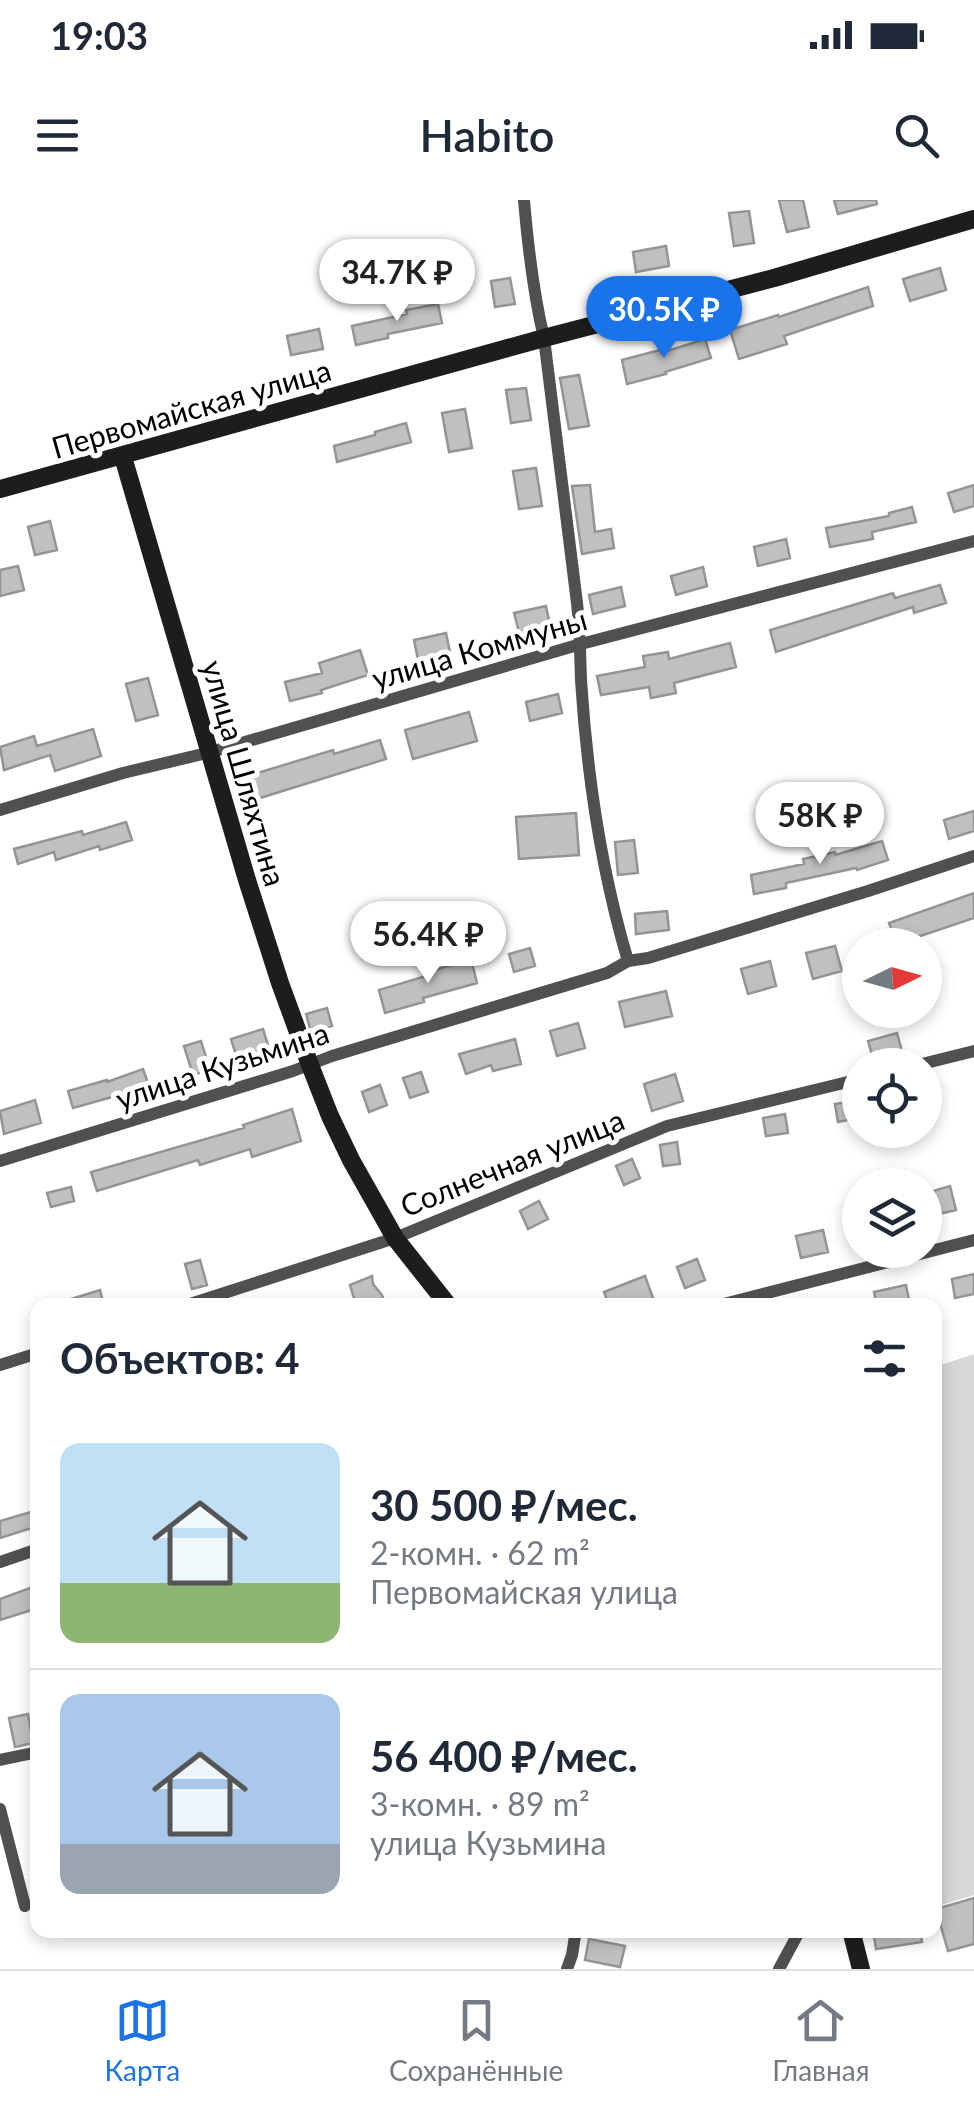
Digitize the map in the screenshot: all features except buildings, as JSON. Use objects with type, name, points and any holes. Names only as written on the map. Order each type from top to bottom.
[{"type":"main road","name":"Первомайская улица","points":[[0,490],[774,278],[974,219]]},
{"type":"main road","name":"улица Шляхтина","points":[[123,457],[247,880],[310,1065],[337,1130],[395,1238],[442,1298]]},
{"type":"main road","points":[[853,1938],[861,1969]]},
{"type":"street","points":[[524,200],[582,644],[581,678],[600,846],[628,961]]},
{"type":"street","name":"улица Коммуны","points":[[0,810],[582,644],[974,541]]},
{"type":"street","name":"улица Кузьмина","points":[[0,1162],[607,973],[628,961],[868,892],[974,856]]},
{"type":"street","points":[[942,1059],[974,1052]]},
{"type":"street","name":"Солнечная улица","points":[[209,1298],[395,1238],[667,1126],[842,1083]]},
{"type":"street","points":[[747,1298],[974,1240]]},
{"type":"street","points":[[0,1366],[30,1356]]},
{"type":"street","points":[[0,1562],[30,1552]]},
{"type":"street","points":[[0,1760],[30,1754]]},
{"type":"street","points":[[0,1809],[25,1906]]},
{"type":"street","points":[[567,1969],[575,1938]]},
{"type":"street","points":[[778,1969],[795,1938]]},
{"type":"shaded area","points":[[974,1354],[974,1895],[942,1905],[942,1365]]}]
